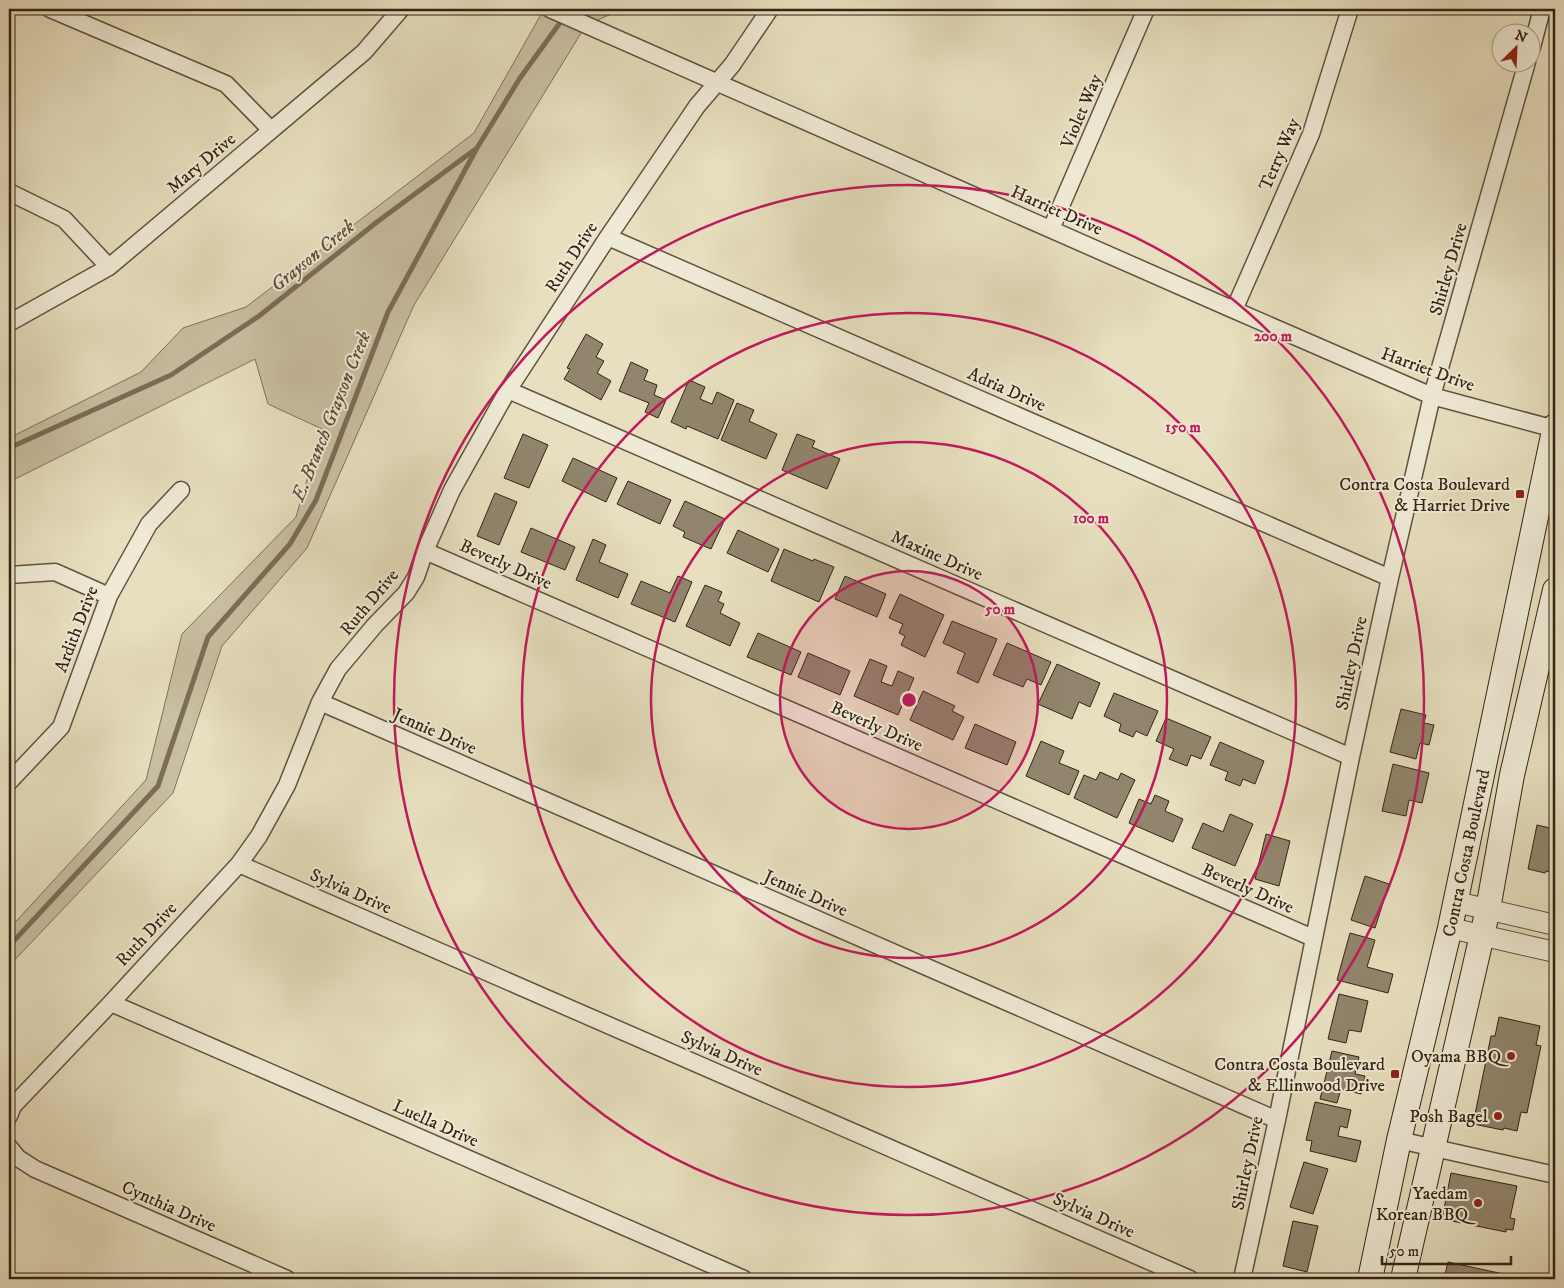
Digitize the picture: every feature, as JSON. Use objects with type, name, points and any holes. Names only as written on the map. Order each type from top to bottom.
[{"type":"main road","name":"Contra Costa Boulevard","points":[[1370,1279],[1399,1140],[1456,902],[1555,428]]},
{"type":"main road","name":"Contra Costa Boulevard","points":[[1403,1279],[1488,909],[1512,775],[1555,590]]},
{"type":"street","points":[[50,9],[226,84],[271,130]]},
{"type":"street","name":"Mary Drive","points":[[9,323],[109,267],[364,52],[401,9]]},
{"type":"street","name":"Harriet Drive","points":[[550,9],[1432,396],[1555,428]]},
{"type":"street","name":"Ruth Drive","points":[[9,1116],[13,1106],[239,864],[259,836],[287,785],[320,702],[338,669],[375,625],[406,593],[416,577],[425,551],[452,490],[508,390],[608,237],[697,106],[732,66],[770,9]]},
{"type":"street","name":"Violet Way","points":[[1051,229],[1146,9]]},
{"type":"street","name":"Terry Way","points":[[1234,310],[1311,134],[1350,9]]},
{"type":"street","points":[[1539,22],[1542,9]]},
{"type":"street","name":"Shirley Drive","points":[[1242,1279],[1277,1120],[1351,757],[1432,396],[1524,72]]},
{"type":"street","points":[[9,192],[64,219],[109,267]]},
{"type":"street","name":"Adria Drive","points":[[608,237],[1390,578]]},
{"type":"street","name":"Maxine Drive","points":[[508,390],[1351,757]]},
{"type":"street","name":"Ardith Drive","points":[[9,782],[61,727],[109,596],[149,524],[181,490]]},
{"type":"street","name":"Beverly Drive","points":[[425,551],[1313,938]]},
{"type":"street","points":[[9,576],[55,572],[109,596]]},
{"type":"street","name":"Jennie Drive","points":[[320,702],[1277,1120]]},
{"type":"street","name":"Sylvia Drive","points":[[239,864],[1190,1279]]},
{"type":"street","points":[[1456,902],[1555,925]]},
{"type":"street","points":[[1450,928],[1555,952]]},
{"type":"street","name":"Luella Drive","points":[[111,1003],[744,1279]]},
{"type":"street","points":[[1399,1140],[1555,1175]]},
{"type":"street","name":"Cynthia Drive","points":[[9,1147],[18,1158],[35,1169],[287,1279]]},
{"type":"shaded area","points":[[544,9],[623,9],[586,25],[414,305],[307,548],[222,646],[173,793],[9,966],[9,929],[146,780],[182,634],[296,517],[322,429],[268,404],[255,359],[9,482],[9,438],[141,372],[183,328],[246,307],[474,133]]},
{"type":"building","points":[[586,334],[603,344],[596,357],[604,361],[597,373],[611,381],[601,400],[564,379],[570,369],[567,368]]},
{"type":"building","points":[[631,362],[648,370],[644,380],[657,385],[654,395],[666,400],[658,418],[645,412],[649,403],[619,391]]},
{"type":"building","points":[[689,380],[705,387],[700,399],[712,404],[717,392],[734,400],[718,439],[687,426],[686,429],[671,422]]},
{"type":"building","points":[[737,403],[754,410],[749,421],[777,434],[766,459],[721,440]]},
{"type":"building","points":[[523,434],[548,445],[529,488],[504,478]]},
{"type":"building","points":[[797,434],[815,441],[812,447],[840,459],[827,489],[782,470]]},
{"type":"building","points":[[573,458],[617,478],[606,502],[562,481]]},
{"type":"building","points":[[628,481],[671,500],[660,524],[617,504]]},
{"type":"building","points":[[495,493],[517,502],[499,545],[477,536]]},
{"type":"building","points":[[685,501],[725,519],[711,549],[683,537],[685,532],[673,526]]},
{"type":"building","points":[[531,528],[575,547],[565,570],[521,552]]},
{"type":"building","points":[[738,530],[779,549],[768,572],[727,553]]},
{"type":"building","points":[[593,539],[606,545],[599,562],[628,574],[618,598],[576,580]]},
{"type":"building","points":[[784,549],[834,567],[819,602],[771,581]]},
{"type":"building","points":[[678,576],[692,582],[675,622],[631,604],[641,581],[670,593]]},
{"type":"building","points":[[845,576],[886,594],[877,617],[835,599]]},
{"type":"building","points":[[705,585],[722,592],[718,601],[724,604],[720,613],[740,623],[730,646],[686,626]]},
{"type":"building","points":[[900,594],[944,615],[925,657],[901,645],[905,636],[899,633],[903,624],[889,618]]},
{"type":"building","points":[[952,621],[997,639],[978,683],[957,673],[965,653],[943,643]]},
{"type":"building","points":[[758,633],[801,652],[791,675],[747,657]]},
{"type":"building","points":[[1007,643],[1051,662],[1041,685],[1027,679],[1023,687],[993,675]]},
{"type":"building","points":[[808,653],[850,671],[840,695],[798,677]]},
{"type":"building","points":[[870,659],[887,666],[881,682],[892,686],[898,671],[914,678],[898,715],[854,696]]},
{"type":"building","points":[[1057,664],[1100,683],[1090,707],[1079,702],[1072,719],[1038,704]]},
{"type":"building","points":[[923,691],[955,706],[952,711],[964,717],[953,740],[910,720]]},
{"type":"building","points":[[1114,693],[1158,711],[1147,736],[1136,731],[1133,737],[1119,731],[1121,724],[1104,716]]},
{"type":"building","points":[[1401,709],[1426,715],[1424,723],[1434,725],[1429,745],[1420,743],[1416,759],[1390,752]]},
{"type":"building","points":[[1166,718],[1211,737],[1201,759],[1191,755],[1187,766],[1169,759],[1174,749],[1156,741]]},
{"type":"building","points":[[975,724],[1016,742],[1007,765],[965,748]]},
{"type":"building","points":[[1041,741],[1064,751],[1059,763],[1079,771],[1069,795],[1026,776]]},
{"type":"building","points":[[1220,742],[1264,761],[1255,784],[1243,779],[1240,786],[1225,780],[1228,772],[1210,765]]},
{"type":"building","points":[[1393,764],[1429,773],[1422,803],[1409,800],[1406,816],[1382,811]]},
{"type":"building","points":[[1100,772],[1118,780],[1121,773],[1135,780],[1117,818],[1074,798],[1084,775],[1096,780]]},
{"type":"building","points":[[1155,795],[1169,801],[1165,811],[1183,819],[1173,842],[1129,823],[1139,799],[1151,804]]},
{"type":"building","points":[[1230,814],[1253,824],[1235,866],[1192,848],[1203,823],[1223,832]]},
{"type":"building","points":[[1551,820],[1555,820],[1555,873],[1528,869],[1537,825],[1550,828]]},
{"type":"building","points":[[1266,834],[1290,841],[1279,886],[1255,879]]},
{"type":"building","points":[[1365,876],[1389,884],[1375,928],[1351,920]]},
{"type":"building","points":[[1350,933],[1375,940],[1367,967],[1393,974],[1388,993],[1337,980]]},
{"type":"building","points":[[1339,994],[1368,1001],[1361,1032],[1349,1030],[1346,1043],[1328,1039]]},
{"type":"building","points":[[1499,1017],[1540,1026],[1536,1045],[1541,1046],[1527,1113],[1521,1112],[1517,1131],[1473,1124],[1491,1036],[1495,1036]]},
{"type":"building","points":[[1332,1051],[1359,1057],[1355,1074],[1365,1076],[1361,1094],[1341,1089],[1337,1103],[1320,1099]]},
{"type":"building","points":[[1315,1102],[1351,1110],[1347,1128],[1340,1126],[1338,1136],[1361,1141],[1356,1162],[1310,1151],[1312,1141],[1306,1140]]},
{"type":"building","points":[[1304,1162],[1328,1169],[1313,1214],[1290,1207]]},
{"type":"building","points":[[1451,1173],[1517,1186],[1510,1218],[1515,1219],[1513,1230],[1506,1229],[1506,1232],[1442,1219]]},
{"type":"building","points":[[1293,1221],[1318,1226],[1307,1272],[1283,1266]]},
{"type":"building","points":[[1448,1262],[1522,1278],[1444,1279]]},
{"type":"waterway","name":"Grayson Creek","points":[[9,448],[171,375],[259,316],[377,222],[477,148],[520,78],[570,9]]},
{"type":"waterway","name":"E. Branch Grayson Creek","points":[[9,946],[158,786],[208,637],[290,544],[316,500],[388,312],[477,148]]},
{"type":"place","name":"Contra Costa Boulevard & Harriet Drive","points":[[1520,494]]},
{"type":"place","name":"Oyama BBQ","points":[[1511,1056]]},
{"type":"place","name":"Contra Costa Boulevard & Ellinwood Drive","points":[[1395,1074]]},
{"type":"place","name":"Posh Bagel","points":[[1498,1116]]},
{"type":"place","name":"Yaedam Korean BBQ","points":[[1478,1203]]}]
